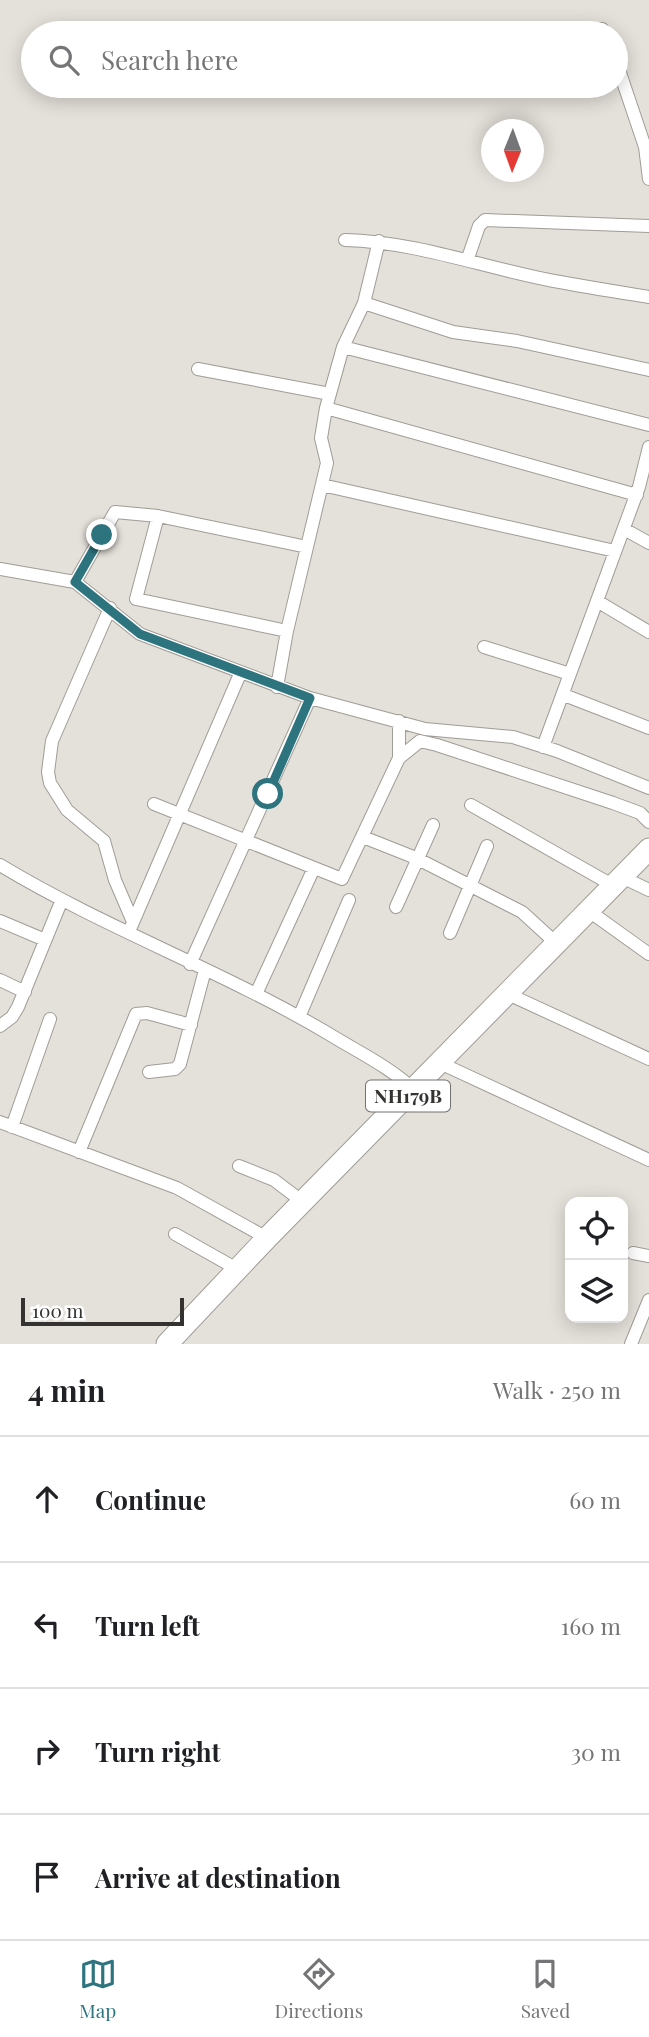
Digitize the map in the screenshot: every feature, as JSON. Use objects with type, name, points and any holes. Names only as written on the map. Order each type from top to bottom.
[{"type":"highway","name":"NH179B","points":[[167,1344],[267,1238],[649,849]]},
{"type":"street","points":[[628,97],[645,147],[649,180]]},
{"type":"street","points":[[468,258],[479,226],[485,220],[649,226]]},
{"type":"street","points":[[345,240],[379,241],[468,258],[554,281],[649,297]]},
{"type":"street","points":[[277,687],[287,631],[327,463],[321,438],[326,408],[344,347],[364,303],[379,241]]},
{"type":"street","points":[[364,303],[453,332],[517,341],[649,370]]},
{"type":"street","points":[[344,347],[649,425]]},
{"type":"street","points":[[198,369],[330,394]]},
{"type":"street","points":[[326,408],[642,491]]},
{"type":"street","points":[[543,747],[615,551],[642,491],[649,447]]},
{"type":"street","points":[[322,485],[615,551]]},
{"type":"street","points":[[75,582],[115,512],[158,516],[307,547]]},
{"type":"street","points":[[158,516],[136,599],[287,631]]},
{"type":"street","points":[[624,529],[649,543]]},
{"type":"street","points":[[0,569],[75,582],[140,634],[277,687],[425,729],[513,737],[649,788]]},
{"type":"street","points":[[597,601],[649,632]]},
{"type":"street","points":[[110,608],[52,741],[48,772],[50,783],[67,810],[104,841],[131,928]]},
{"type":"street","points":[[484,647],[570,674]]},
{"type":"street","points":[[131,928],[240,674]]},
{"type":"street","points":[[564,695],[649,728]]},
{"type":"street","points":[[190,964],[310,698]]},
{"type":"street","points":[[154,804],[342,879],[399,758],[400,721]]},
{"type":"street","points":[[399,758],[420,741],[437,745],[640,813],[649,822]]},
{"type":"street","points":[[471,805],[618,882],[649,890]]},
{"type":"street","points":[[396,907],[433,825]]},
{"type":"street","points":[[363,837],[416,858],[522,912],[557,944]]},
{"type":"street","points":[[450,933],[468,885],[487,846]]},
{"type":"street","points":[[0,865],[61,902],[131,928],[190,964],[299,1017],[393,1072],[414,1090]]},
{"type":"street","points":[[256,994],[314,868]]},
{"type":"street","points":[[299,1017],[349,900]]},
{"type":"street","points":[[0,1026],[12,1017],[61,902]]},
{"type":"street","points":[[589,911],[649,954]]},
{"type":"street","points":[[0,921],[45,940]]},
{"type":"street","points":[[149,1072],[175,1069],[180,1064],[205,970]]},
{"type":"street","points":[[0,980],[24,992]]},
{"type":"street","points":[[508,994],[649,1059]]},
{"type":"street","points":[[79,1152],[136,1014],[147,1013],[191,1025]]},
{"type":"street","points":[[50,1019],[6,1125],[177,1188],[267,1238]]},
{"type":"street","points":[[440,1063],[649,1160]]},
{"type":"street","points":[[240,1166],[274,1181],[303,1202]]},
{"type":"street","points":[[175,1234],[237,1269]]},
{"type":"street","points":[[633,1252],[649,1256]]},
{"type":"street","points":[[631,1344],[649,1300]]},
{"type":"route","points":[[102,535],[75,582],[140,634],[203,660],[310,698],[268,794]]}]
